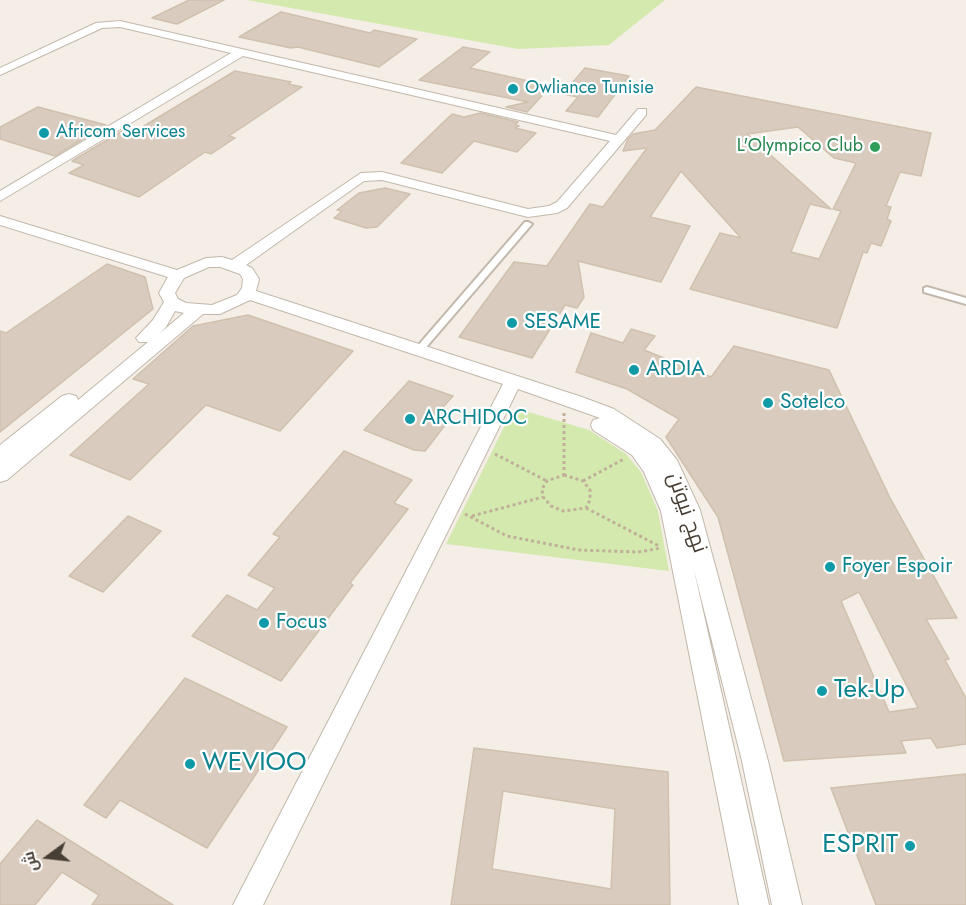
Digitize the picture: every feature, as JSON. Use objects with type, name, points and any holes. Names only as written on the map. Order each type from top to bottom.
[{"type":"street","points":[[0,72],[105,24],[127,26],[617,139]]},
{"type":"street","points":[[0,196],[241,52]]},
{"type":"street","points":[[236,265],[361,177],[382,176],[528,213],[552,210],[562,205],[642,112]]},
{"type":"street","points":[[0,220],[178,275]]},
{"type":"street","points":[[206,263],[236,265],[246,271],[252,279],[250,288],[241,297],[214,310],[197,311],[182,308],[172,302],[168,293],[170,284],[178,275],[206,263]]},
{"type":"street","name":"نهج نيوتن","points":[[241,297],[419,350],[510,386],[638,444],[653,444],[670,465],[690,510],[755,761],[787,905]]},
{"type":"street","name":"نهج نيوتن","points":[[241,297],[510,386],[607,414],[638,444],[664,491],[670,547],[754,905]]},
{"type":"street","points":[[0,456],[144,338],[160,323],[172,302]]},
{"type":"street","points":[[0,475],[197,311]]},
{"type":"street","points":[[248,905],[460,511],[480,447],[510,386]]},
{"type":"lane","points":[[419,350],[528,224]]},
{"type":"lane","points":[[927,290],[966,301]]},
{"type":"path","points":[[564,411],[564,474]]},
{"type":"path","points":[[583,481],[638,444]]},
{"type":"path","points":[[480,447],[547,481]]},
{"type":"path","points":[[586,508],[590,500],[590,490],[583,481],[564,474],[547,481],[542,489],[543,497],[551,506],[563,511],[586,508],[670,547]]},
{"type":"path","points":[[460,511],[543,497]]},
{"type":"path","points":[[460,511],[507,536],[579,550],[638,552],[670,547]]},
{"type":"green space","points":[[247,0],[665,0],[609,45],[518,49]]},
{"type":"green space","points":[[525,411],[589,430],[626,454],[641,472],[658,511],[669,571],[446,544],[510,415]]},
{"type":"building","points":[[189,0],[224,0],[177,24],[152,18]]},
{"type":"building","points":[[281,12],[370,33],[374,30],[417,39],[379,67],[298,47],[291,48],[239,37]]},
{"type":"building","points":[[463,47],[490,52],[470,68],[551,86],[527,112],[506,107],[528,102],[419,80]]},
{"type":"building","points":[[585,68],[629,76],[598,117],[566,111],[578,97],[563,94]]},
{"type":"building","points":[[235,71],[291,82],[288,84],[302,87],[229,136],[235,138],[211,154],[205,152],[139,197],[69,173],[84,165],[72,161],[124,130],[134,132]]},
{"type":"building","points":[[696,87],[931,133],[921,176],[900,172],[886,206],[891,207],[887,219],[891,221],[881,246],[871,243],[867,253],[863,252],[837,328],[690,289],[720,233],[741,238],[681,171],[650,217],[690,226],[661,282],[578,261],[584,297],[577,308],[565,305],[532,358],[459,337],[514,262],[547,266],[590,204],[603,207],[647,148],[623,151],[628,139],[633,134],[655,130]],"holes":[[[798,127],[834,158],[856,163],[833,209],[841,211],[819,259],[791,252],[810,204],[831,209],[747,134]]]},
{"type":"building","name":"Africom Services","points":[[38,107],[106,125],[55,156],[0,139],[0,127]]},
{"type":"building","points":[[481,113],[518,122],[515,125],[519,126],[515,128],[536,133],[517,152],[474,141],[442,173],[401,163],[452,114],[464,117]]},
{"type":"building","points":[[385,188],[410,194],[377,227],[366,228],[334,218],[342,211],[337,210],[359,193]]},
{"type":"building","points":[[107,264],[145,277],[153,309],[0,432],[0,331],[6,333]]},
{"type":"building","points":[[248,315],[353,351],[280,431],[206,405],[130,480],[70,455],[149,384],[133,379],[193,326]]},
{"type":"building","points":[[631,329],[655,336],[644,350],[711,377],[734,346],[829,370],[890,498],[957,618],[926,619],[949,659],[945,660],[966,698],[966,744],[937,748],[931,738],[901,741],[906,753],[784,761],[718,517],[666,437],[679,419],[627,389],[576,372],[591,333],[623,343]],"holes":[[[859,592],[918,708],[889,712],[841,601]]]},
{"type":"building","name":"ARCHIDOC","points":[[409,381],[453,396],[438,413],[446,416],[442,422],[446,424],[425,451],[414,450],[364,430]]},
{"type":"building","points":[[344,451],[412,480],[394,503],[408,509],[350,583],[353,585],[281,681],[192,636],[227,595],[257,610],[275,588],[248,575],[280,537],[273,534]]},
{"type":"building","points":[[128,516],[161,531],[103,592],[69,576]]},
{"type":"building","name":"WEVIOO","points":[[185,678],[287,727],[207,848],[120,800],[106,818],[84,805]]},
{"type":"building","points":[[474,748],[668,772],[670,905],[451,905]],"holes":[[[503,791],[615,809],[611,889],[492,869]]]},
{"type":"building","name":"ESPRIT","points":[[966,774],[966,905],[876,905],[831,788]]},
{"type":"building","points":[[37,820],[173,905],[92,905],[99,895],[62,872],[35,905],[0,905],[0,864]]},
{"type":"place","name":"Owliance Tunisie","points":[[513,89]]},
{"type":"place","name":"Africom Services","points":[[44,133]]},
{"type":"place","name":"L'Olympico Club","points":[[875,147]]},
{"type":"place","name":"SESAME","points":[[512,323]]},
{"type":"place","name":"ARDIA","points":[[634,370]]},
{"type":"place","name":"Sotelco","points":[[768,403]]},
{"type":"place","name":"ARCHIDOC","points":[[410,419]]},
{"type":"place","name":"Foyer Espoir","points":[[830,567]]},
{"type":"place","name":"Focus","points":[[264,623]]},
{"type":"place","name":"Tek-Up","points":[[822,691]]},
{"type":"place","name":"WEVIOO","points":[[190,764]]},
{"type":"place","name":"ESPRIT","points":[[910,846]]}]
